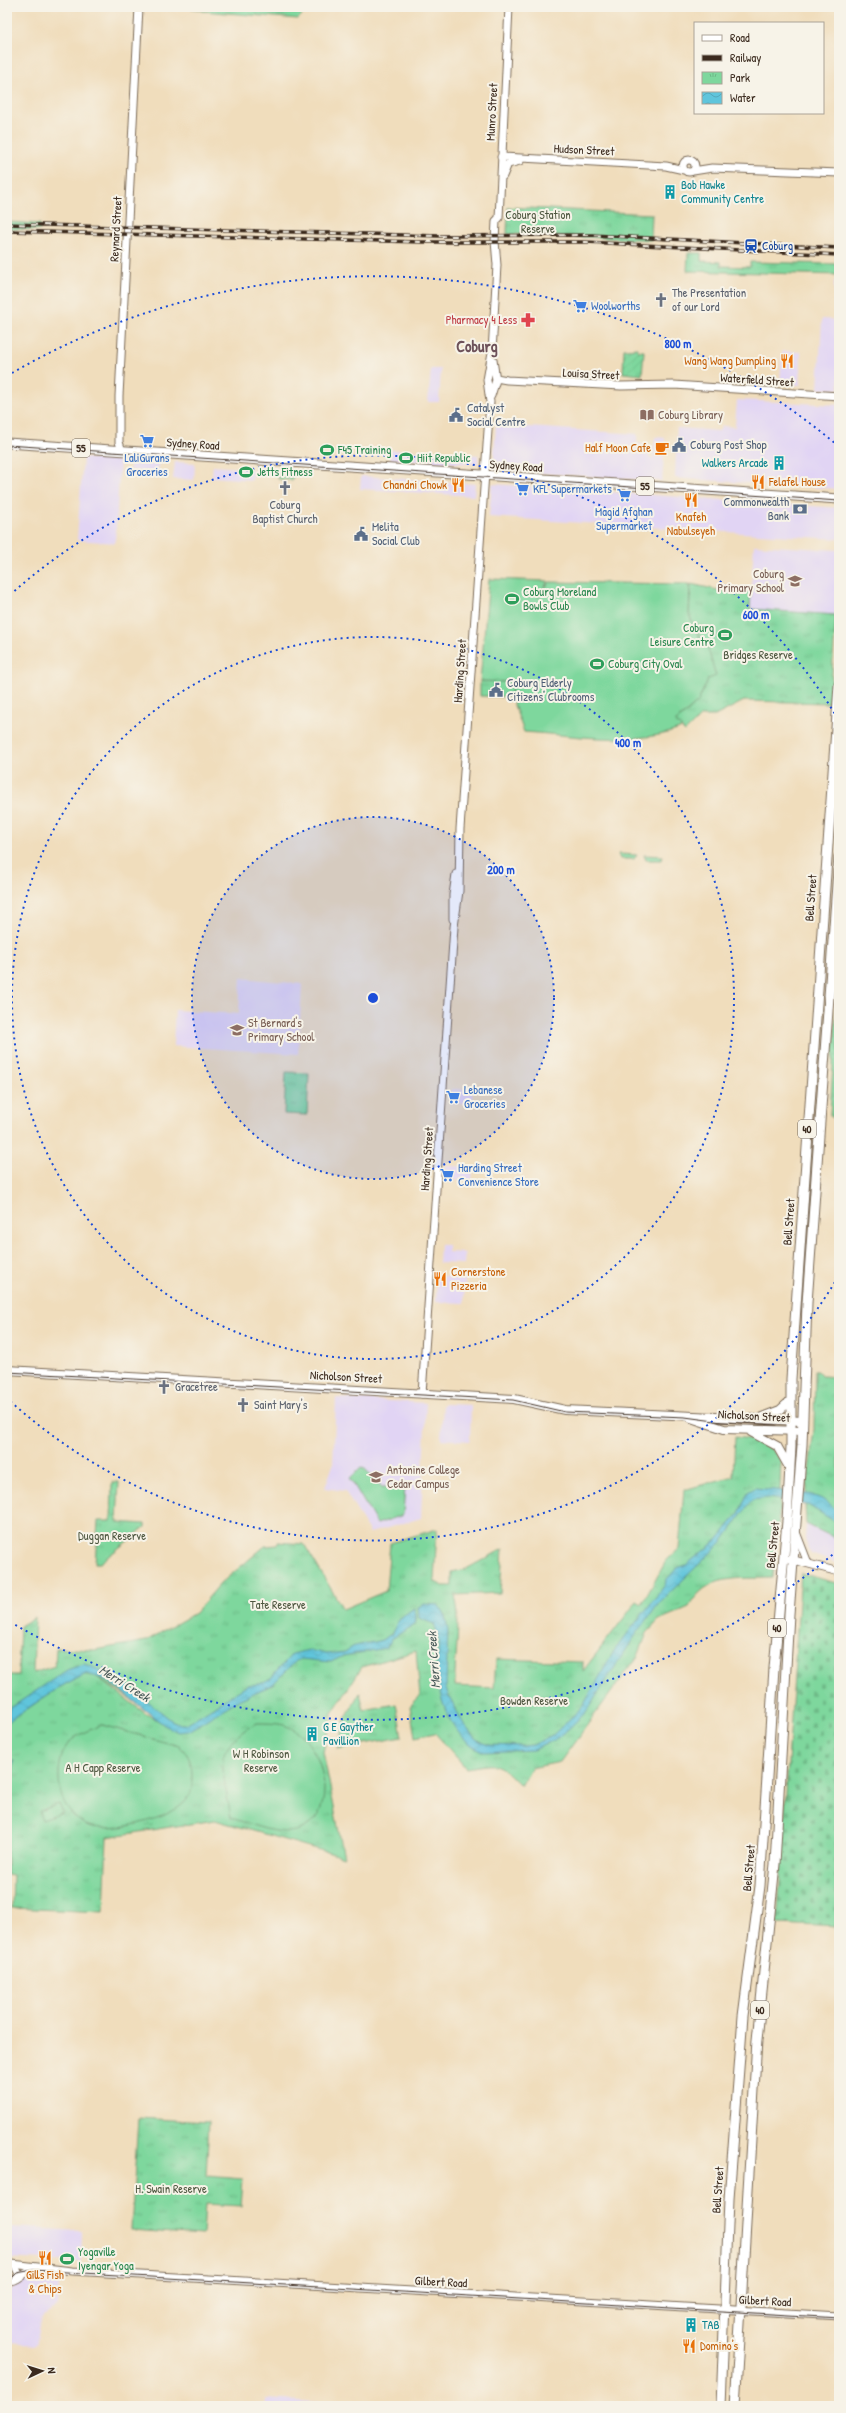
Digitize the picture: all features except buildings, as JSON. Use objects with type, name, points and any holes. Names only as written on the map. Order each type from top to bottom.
[{"type":"highway","name":"Sydney Road","points":[[7,443],[837,500]]},
{"type":"highway","name":"Bell Street","points":[[721,2406],[729,2199],[749,1963],[760,1886],[788,1506],[791,1431],[791,1379],[839,685]]},
{"type":"highway","name":"Bell Street","points":[[735,2406],[757,2040],[775,1864],[803,1431],[806,1303],[837,916],[839,857]]},
{"type":"highway","points":[[791,1379],[804,1379]]},
{"type":"highway","points":[[749,1963],[766,1959]]},
{"type":"main road","name":"Nicholson Street","points":[[7,1370],[514,1399],[565,1410],[803,1421]]},
{"type":"main road","points":[[759,1418],[780,1410],[790,1401]]},
{"type":"main road","name":"Nicholson Street","points":[[682,1416],[718,1428],[803,1431]]},
{"type":"main road","points":[[748,1430],[776,1446],[790,1473]]},
{"type":"street","name":"Reynard Street","points":[[122,451],[119,442],[119,396],[139,7]]},
{"type":"street","name":"Munro Street","points":[[484,476],[493,380],[492,352],[497,264],[495,241],[499,218],[509,7]]},
{"type":"street","name":"Hudson Street","points":[[501,157],[684,166]]},
{"type":"street","points":[[500,193],[506,167],[511,163],[530,158]]},
{"type":"street","points":[[712,168],[690,160],[684,166],[688,172],[712,168],[839,173]]},
{"type":"street","points":[[693,171],[695,168],[694,162]]},
{"type":"street","name":"Louisa Street","points":[[493,380],[621,386],[674,385]]},
{"type":"street","name":"Waterfield Street","points":[[674,385],[839,396]]},
{"type":"street","name":"Harding Street","points":[[422,1394],[454,927],[459,898],[458,868],[484,476]]},
{"type":"street","points":[[823,904],[837,905]]},
{"type":"street","points":[[822,915],[837,916]]},
{"type":"street","points":[[796,1531],[808,1563]]},
{"type":"street","points":[[784,1558],[839,1572]]},
{"type":"street","points":[[9,2264],[18,2271],[12,2281]]},
{"type":"street","name":"Gilbert Road","points":[[9,2264],[43,2269],[839,2316]]},
{"type":"street","name":"Gilbert Road","points":[[7,2288],[12,2281],[26,2273],[43,2269]]},
{"type":"shaded area","points":[[834,281],[839,281],[839,315],[834,314]]},
{"type":"shaded area","points":[[822,319],[839,320],[839,389],[818,389]]},
{"type":"shaded area","points":[[782,351],[801,352],[800,385],[780,384]]},
{"type":"shaded area","points":[[431,369],[441,369],[439,402],[428,402]]},
{"type":"shaded area","points":[[737,400],[839,405],[839,489],[675,478],[677,428],[719,431],[722,426],[735,427]]},
{"type":"shaded area","points":[[496,425],[637,434],[637,444],[644,444],[643,449],[649,450],[649,458],[653,458],[655,437],[665,438],[662,481],[493,470]]},
{"type":"shaded area","points":[[391,450],[478,455],[478,464],[390,460]]},
{"type":"shaded area","points":[[83,458],[120,460],[115,543],[77,540]]},
{"type":"shaded area","points":[[130,460],[159,461],[158,472],[130,470]]},
{"type":"shaded area","points":[[175,462],[195,463],[194,480],[173,479]]},
{"type":"shaded area","points":[[213,466],[253,469],[252,480],[212,477]]},
{"type":"shaded area","points":[[361,476],[475,484],[474,496],[360,489]]},
{"type":"shaded area","points":[[492,484],[839,508],[839,539],[489,517]]},
{"type":"shaded area","name":"Coburg Primary School","points":[[754,545],[839,550],[836,615],[750,609]]},
{"type":"shaded area","name":"St Bernard's Primary School","points":[[241,978],[302,984],[298,1054],[173,1046],[175,1010],[239,1014]]},
{"type":"shaded area","points":[[451,1089],[472,1090],[472,1104],[451,1103]]},
{"type":"shaded area","points":[[446,1166],[473,1167],[472,1180],[454,1179],[453,1182],[444,1181]]},
{"type":"shaded area","points":[[440,1245],[448,1245],[448,1252],[465,1253],[464,1264],[439,1263]]},
{"type":"shaded area","points":[[437,1276],[465,1277],[464,1303],[436,1302]]},
{"type":"shaded area","name":"Antonine College Cedar Campus","points":[[336,1398],[426,1403],[421,1518],[370,1533],[345,1491],[325,1488],[333,1465]]},
{"type":"shaded area","points":[[443,1404],[471,1405],[470,1441],[441,1439]]},
{"type":"shaded area","points":[[806,1524],[839,1540],[839,1564],[811,1554],[805,1539]]},
{"type":"shaded area","points":[[10,2227],[82,2231],[81,2262],[8,2258]]},
{"type":"shaded area","points":[[25,2278],[59,2279],[58,2305],[42,2317],[36,2345],[9,2343],[8,2341],[10,2292]]},
{"type":"shaded area","points":[[265,2399],[381,2406],[265,2406]]},
{"type":"green space","points":[[177,7],[304,7],[304,13],[298,19],[203,11]]},
{"type":"green space","name":"Coburg Station Reserve","points":[[508,207],[652,214],[651,240],[507,234]]},
{"type":"green space","points":[[7,222],[40,224],[40,230],[7,229]]},
{"type":"green space","points":[[688,253],[701,253],[701,261],[721,262],[721,266],[750,267],[750,262],[839,264],[839,275],[687,271]]},
{"type":"green space","points":[[638,348],[638,351],[644,351],[642,375],[623,373],[624,349]]},
{"type":"green space","points":[[279,471],[293,472],[292,480],[278,479]]},
{"type":"green space","name":"Coburg City Oval","points":[[489,579],[548,581],[538,598],[549,582],[690,584],[689,615],[702,643],[706,642],[716,676],[708,679],[698,702],[675,722],[682,728],[665,734],[645,737],[604,738],[524,732],[511,697],[512,682],[480,681]]},
{"type":"green space","name":"Bridges Reserve","points":[[691,584],[727,592],[751,591],[750,609],[836,615],[830,703],[744,701],[715,716],[701,716],[685,732],[675,722],[695,704],[701,696],[706,678],[705,642],[702,643],[689,615]]},
{"type":"green space","points":[[480,681],[512,682],[511,697],[480,696]]},
{"type":"green space","points":[[618,854],[637,855],[634,859],[620,859]]},
{"type":"green space","points":[[644,855],[663,856],[662,860],[646,860]]},
{"type":"green space","points":[[839,960],[839,1120],[834,1120],[830,1115]]},
{"type":"green space","points":[[286,1072],[309,1073],[307,1115],[284,1114]]},
{"type":"green space","points":[[815,1371],[818,1371],[822,1376],[838,1377],[839,1371],[839,1540],[806,1524],[805,1504],[814,1429]]},
{"type":"green space","points":[[735,1437],[755,1440],[761,1443],[771,1450],[781,1461],[779,1518],[772,1578],[724,1580],[714,1583],[705,1588],[696,1596],[689,1607],[659,1620],[647,1633],[638,1656],[560,1762],[531,1768],[521,1786],[507,1772],[496,1766],[485,1765],[466,1768],[435,1733],[415,1737],[410,1706],[420,1696],[416,1651],[362,1667],[332,1713],[323,1752],[344,1857],[215,1820],[107,1837],[104,1912],[12,1908],[13,1876],[7,1875],[7,1675],[18,1675],[20,1626],[35,1617],[33,1673],[55,1666],[56,1648],[94,1650],[146,1641],[195,1613],[220,1584],[265,1546],[278,1545],[278,1542],[304,1544],[343,1609],[386,1591],[390,1543],[437,1529],[434,1581],[443,1586],[452,1586],[452,1572],[466,1569],[503,1549],[500,1593],[455,1595],[458,1629],[455,1686],[494,1688],[496,1659],[583,1662],[583,1671],[637,1601],[642,1604],[666,1561],[679,1549],[684,1490],[733,1476]],"holes":[[[96,1676],[170,1725],[146,1714]]]},
{"type":"green space","points":[[361,1468],[365,1469],[382,1487],[405,1487],[403,1515],[377,1524],[350,1478]]},
{"type":"green space","name":"Duggan Reserve","points":[[112,1482],[119,1482],[117,1522],[145,1524],[145,1527],[100,1563],[95,1563],[98,1521],[111,1521]]},
{"type":"green space","points":[[801,1573],[839,1584],[839,1927],[777,1924]]},
{"type":"green space","points":[[360,1693],[364,1710],[396,1704],[402,1737],[337,1749],[346,1717]]},
{"type":"green space","name":"W H Robinson Reserve","points":[[257,1723],[274,1723],[284,1725],[300,1734],[312,1748],[320,1765],[324,1784],[323,1801],[317,1817],[305,1827],[287,1832],[280,1832],[265,1829],[231,1818],[224,1778],[223,1758],[228,1747],[236,1737]]},
{"type":"green space","name":"A H Capp Reserve","points":[[102,1725],[179,1746],[182,1749],[188,1756],[191,1763],[192,1784],[190,1795],[181,1806],[170,1813],[155,1819],[123,1827],[94,1827],[84,1824],[72,1814],[67,1808],[61,1795],[59,1772],[63,1753],[71,1741],[77,1736]]},
{"type":"green space","points":[[59,1804],[63,1813],[42,1820],[39,1811]]},
{"type":"green space","name":"H. Swain Reserve","points":[[138,2118],[209,2122],[206,2176],[243,2179],[241,2206],[205,2204],[203,2235],[131,2230]]},
{"type":"water","points":[[755,1488],[807,1493],[822,1499],[839,1512],[839,1524],[806,1504],[769,1498],[752,1500],[723,1541],[660,1602],[633,1639],[586,1712],[560,1737],[534,1750],[484,1752],[473,1746],[463,1737],[448,1716],[443,1704],[438,1678],[438,1635],[436,1629],[434,1624],[419,1618],[418,1607],[425,1604],[438,1605],[444,1612],[448,1630],[446,1688],[450,1699],[465,1726],[476,1739],[488,1745],[533,1745],[554,1734],[583,1706],[614,1651],[665,1585],[666,1580],[677,1568],[686,1565],[717,1540],[739,1513],[748,1492]]},
{"type":"water","name":"Merri Creek","points":[[414,1608],[416,1623],[393,1638],[386,1648],[343,1656],[331,1662],[301,1659],[296,1661],[272,1685],[238,1700],[188,1731],[178,1732],[164,1725],[107,1680],[87,1674],[58,1689],[15,1716],[7,1723],[9,1709],[67,1670],[84,1664],[118,1677],[171,1720],[180,1724],[186,1724],[248,1685],[260,1684],[271,1678],[292,1654],[309,1650],[326,1654],[345,1652],[354,1646],[383,1640],[392,1633],[399,1619]]},
{"type":"water","points":[[7,1761],[14,1761],[12,1782],[7,1789]]},
{"type":"tram line","points":[[7,445],[839,501]]},
{"type":"tram line","points":[[7,1372],[513,1400],[565,1412],[685,1417],[722,1422],[776,1425]]},
{"type":"tram line","points":[[7,2283],[17,2273],[33,2270],[839,2318]]},
{"type":"railway","points":[[7,224],[440,236],[592,235],[839,248]]},
{"type":"railway","points":[[7,231],[421,242],[586,242],[839,255]]},
{"type":"place","name":"Bob Hawke Community Centre","points":[[670,192]]},
{"type":"place","name":"Coburg","points":[[751,246]]},
{"type":"place","name":"The Presentation of our Lord","points":[[661,300]]},
{"type":"place","name":"Woolworths","points":[[580,306]]},
{"type":"place","name":"Pharmacy 4 Less","points":[[528,320]]},
{"type":"place","name":"Wang Wang Dumpling","points":[[787,361]]},
{"type":"place","name":"Catalyst Social Centre","points":[[456,415]]},
{"type":"place","name":"Coburg Library","points":[[647,415]]},
{"type":"place","name":"LaliGurans Groceries","points":[[147,441]]},
{"type":"place","name":"Coburg Post Shop","points":[[679,445]]},
{"type":"place","name":"Half Moon Cafe","points":[[662,448]]},
{"type":"place","name":"F45 Training","points":[[327,450]]},
{"type":"place","name":"Hiit Republic","points":[[406,458]]},
{"type":"place","name":"Walkers Arcade","points":[[779,463]]},
{"type":"place","name":"Jetts Fitness","points":[[246,472]]},
{"type":"place","name":"Felafel House","points":[[758,482]]},
{"type":"place","name":"Chandni Chowk","points":[[458,485]]},
{"type":"place","name":"Coburg Baptist Church","points":[[285,488]]},
{"type":"place","name":"KFL Supermarkets","points":[[522,489]]},
{"type":"place","name":"Magid Afghan Supermarket","points":[[624,495]]},
{"type":"place","name":"Knafeh Nabulseyeh","points":[[691,500]]},
{"type":"place","name":"Commonwealth Bank","points":[[800,509]]},
{"type":"place","name":"Melita Social Club","points":[[361,534]]},
{"type":"place","name":"Coburg Primary School","points":[[795,581]]},
{"type":"place","name":"Coburg Moreland Bowls Club","points":[[512,599]]},
{"type":"place","name":"Coburg Leisure Centre","points":[[725,635]]},
{"type":"place","name":"Coburg City Oval","points":[[597,664]]},
{"type":"place","name":"Coburg Elderly Citizens' Clubrooms","points":[[496,690]]},
{"type":"place","name":"St Bernard's Primary School","points":[[237,1030]]},
{"type":"place","name":"Lebanese Groceries","points":[[453,1097]]},
{"type":"place","name":"Harding Street Convenience Store","points":[[447,1175]]},
{"type":"place","name":"Cornerstone Pizzeria","points":[[440,1279]]},
{"type":"place","name":"Gracetree","points":[[164,1387]]},
{"type":"place","name":"Saint Mary's","points":[[243,1405]]},
{"type":"place","name":"Antonine College Cedar Campus","points":[[376,1477]]},
{"type":"place","name":"G E Gayther Pavillion","points":[[312,1734]]},
{"type":"place","name":"Gills Fish & Chips","points":[[45,2258]]},
{"type":"place","name":"Yogaville Iyengar Yoga","points":[[67,2259]]},
{"type":"place","name":"TAB","points":[[691,2325]]},
{"type":"place","name":"Domino's","points":[[689,2346]]},
{"type":"district","name":"Coburg","points":[[477,346]]},
{"type":"park label","name":"Tate Reserve","points":[[278,1605]]},
{"type":"park label","name":"Bowden Reserve","points":[[534,1701]]}]
